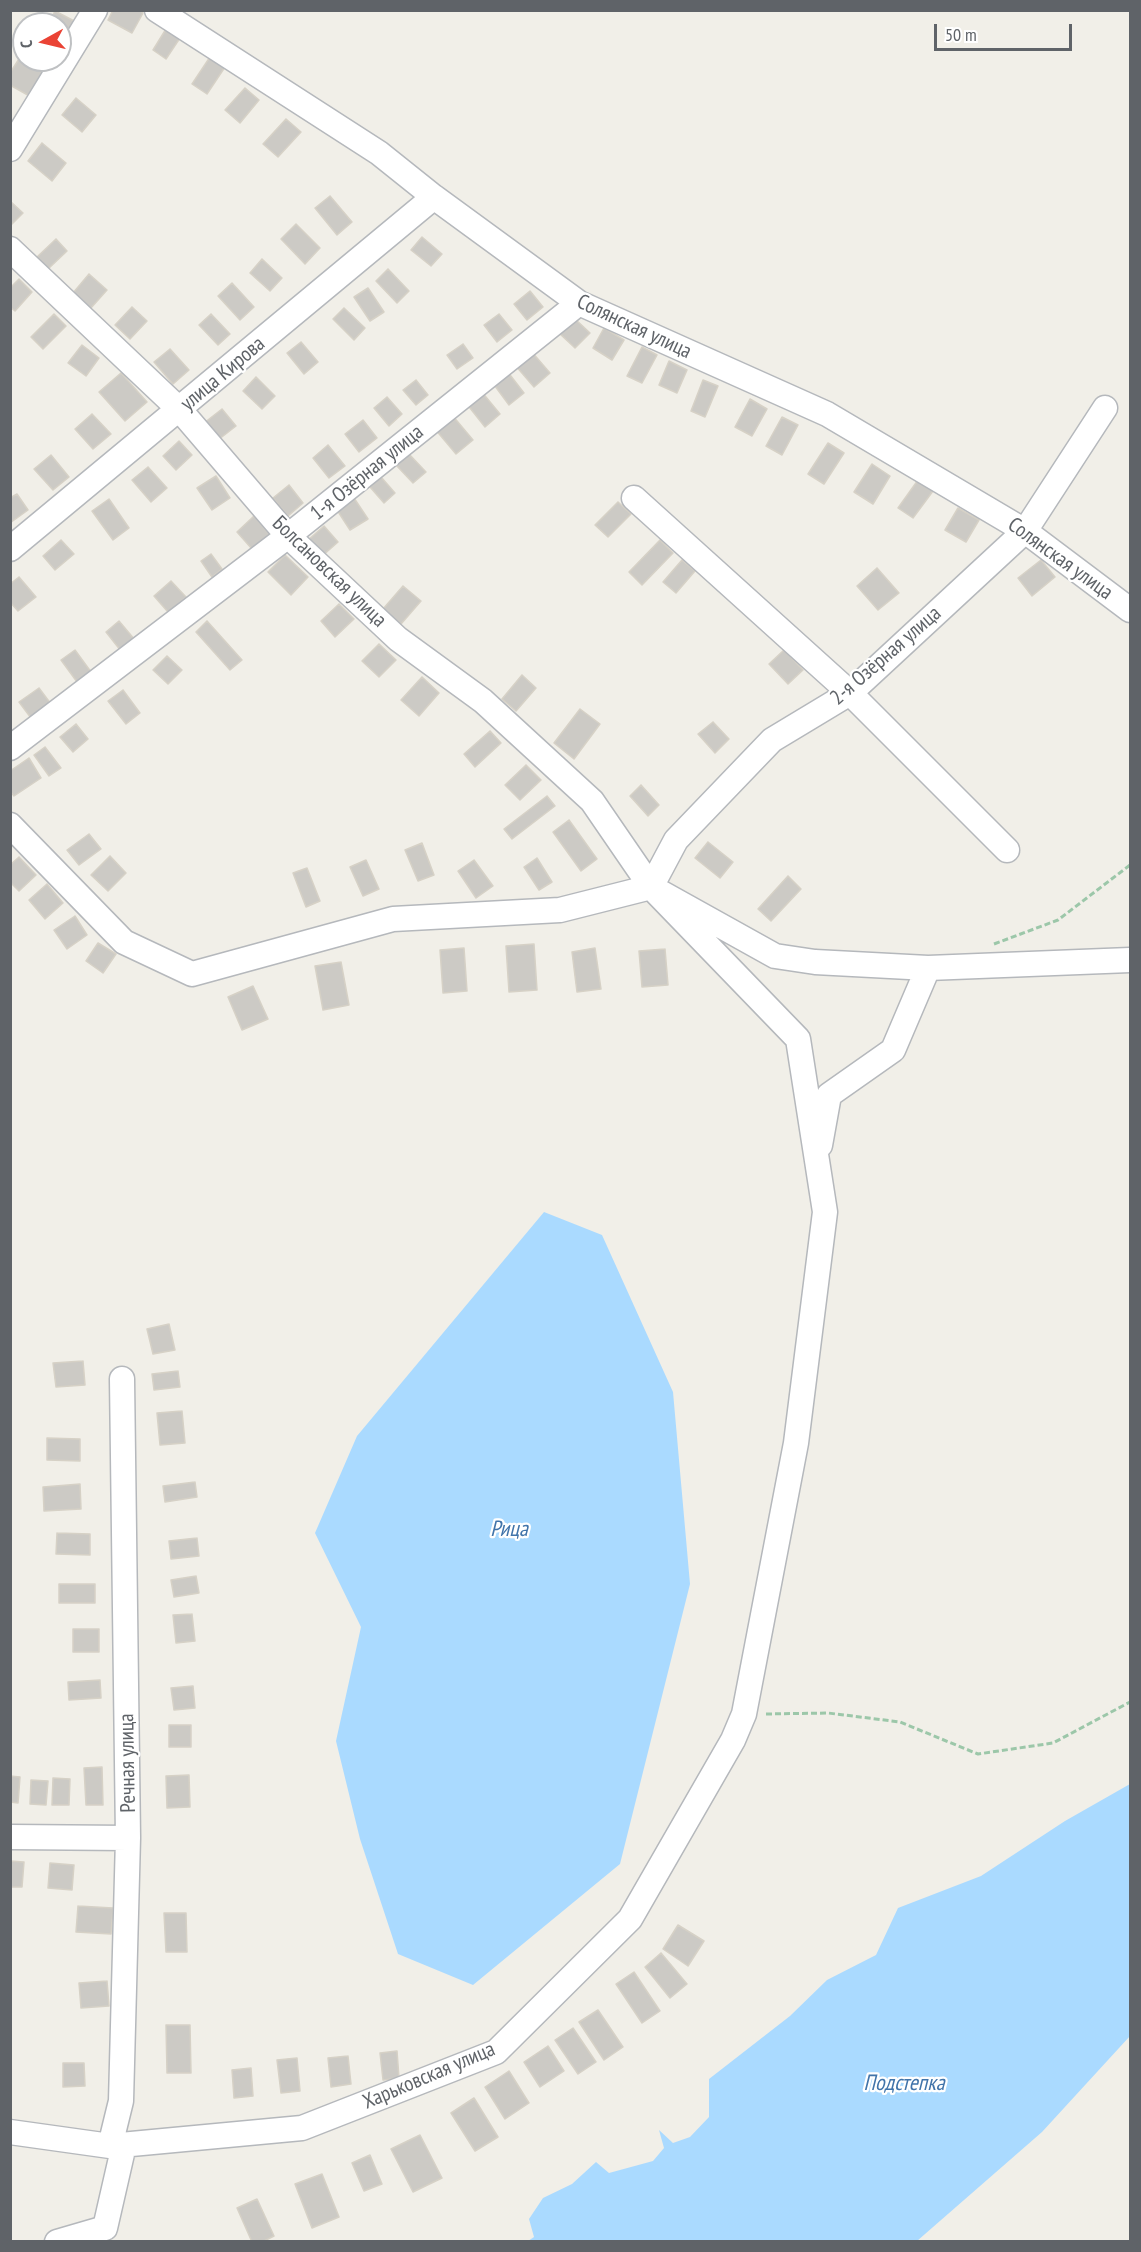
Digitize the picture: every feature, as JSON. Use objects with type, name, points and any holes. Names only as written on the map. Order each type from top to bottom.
[{"type":"street","points":[[10,149],[95,10]]},
{"type":"street","name":"Солянская улица","points":[[157,10],[379,153],[434,197],[579,303],[827,414],[1025,531],[1131,610]]},
{"type":"street","name":"улица Кирова","points":[[10,549],[434,197]]},
{"type":"street","name":"Болсановская улица","points":[[10,249],[180,410],[288,536],[398,639],[483,701],[592,801],[651,887],[798,1040],[817,1162]]},
{"type":"street","name":"1-я Озёрная улица","points":[[10,748],[288,536],[579,303]]},
{"type":"street","name":"2-я Озёрная улица","points":[[651,887],[676,840],[772,740],[850,693],[1025,531],[1105,408]]},
{"type":"street","points":[[634,498],[850,693],[1007,850]]},
{"type":"street","points":[[10,825],[124,942],[192,974],[393,919],[560,910],[651,887],[775,956],[815,962],[928,968],[1131,960]]},
{"type":"street","points":[[817,1162],[829,1095],[893,1050],[928,968]]},
{"type":"street","name":"Харьковская улица","points":[[10,2132],[117,2145],[302,2128],[496,2052],[630,1919],[733,1740],[744,1714],[796,1443],[825,1212],[817,1162]]},
{"type":"street","name":"Речная улица","points":[[57,2241],[105,2228],[121,2101],[129,1838],[122,1379]]},
{"type":"street","points":[[10,1836],[129,1838]]},
{"type":"path","points":[[993,944],[1058,920],[1131,865]]},
{"type":"path","points":[[744,1714],[828,1713],[900,1722],[978,1754],[1053,1743],[1131,1702]]},
{"type":"water","name":"Рица","points":[[544,1212],[602,1235],[673,1392],[690,1584],[620,1864],[473,1985],[398,1954],[360,1839],[336,1741],[361,1627],[315,1533],[357,1436]]},
{"type":"water","name":"Подстепка","points":[[1130,1784],[1130,2036],[1042,2132],[917,2241],[528,2241],[534,2237],[529,2219],[543,2198],[572,2184],[596,2162],[609,2173],[653,2161],[664,2148],[659,2130],[673,2143],[690,2137],[709,2117],[709,2079],[790,2016],[827,1980],[876,1955],[898,1908],[981,1876],[1065,1821]]},
{"type":"building","points":[[113,10],[139,10],[143,13],[132,33],[108,20]]},
{"type":"building","points":[[72,20],[78,23],[72,35]]},
{"type":"building","points":[[166,29],[180,38],[166,59],[153,50]]},
{"type":"building","points":[[210,57],[225,67],[207,94],[192,84]]},
{"type":"building","points":[[12,70],[12,72],[48,72],[33,98],[10,85]]},
{"type":"building","points":[[245,88],[259,100],[240,123],[225,110]]},
{"type":"building","points":[[76,98],[96,115],[82,132],[62,115]]},
{"type":"building","points":[[286,119],[301,132],[278,157],[263,144]]},
{"type":"building","points":[[42,143],[66,163],[52,181],[28,161]]},
{"type":"building","points":[[330,196],[352,222],[337,235],[315,208]]},
{"type":"building","points":[[10,201],[23,213],[10,226]]},
{"type":"building","points":[[296,224],[320,248],[305,264],[281,239]]},
{"type":"building","points":[[422,237],[442,254],[431,266],[411,250]]},
{"type":"building","points":[[56,239],[67,251],[48,269],[37,257]]},
{"type":"building","points":[[262,259],[282,278],[270,291],[250,273]]},
{"type":"building","points":[[388,269],[409,291],[397,303],[376,281]]},
{"type":"building","points":[[89,274],[107,290],[90,309],[73,293]]},
{"type":"building","points":[[19,279],[32,292],[15,311],[10,307],[10,288]]},
{"type":"building","points":[[232,283],[254,307],[240,320],[218,296]]},
{"type":"building","points":[[368,288],[384,312],[370,321],[354,297]]},
{"type":"building","points":[[530,291],[543,307],[527,320],[514,304]]},
{"type":"building","points":[[132,307],[147,321],[130,339],[115,325]]},
{"type":"building","points":[[344,308],[365,328],[354,340],[333,319]]},
{"type":"building","points":[[54,314],[66,326],[43,349],[31,337]]},
{"type":"building","points":[[211,314],[230,334],[218,345],[199,325]]},
{"type":"building","points":[[499,314],[512,330],[497,342],[484,325]]},
{"type":"building","points":[[574,318],[590,333],[575,348],[559,333]]},
{"type":"building","points":[[604,328],[624,340],[612,360],[593,348]]},
{"type":"building","points":[[301,342],[318,362],[304,374],[287,353]]},
{"type":"building","points":[[463,344],[473,358],[457,369],[447,355]]},
{"type":"building","points":[[82,345],[99,358],[86,376],[68,363]]},
{"type":"building","points":[[642,347],[657,355],[642,383],[627,376]]},
{"type":"building","points":[[170,349],[189,370],[173,384],[154,362]]},
{"type":"building","points":[[531,351],[550,373],[534,387],[515,365]]},
{"type":"building","points":[[669,361],[687,370],[677,393],[659,385]]},
{"type":"building","points":[[507,371],[524,393],[509,405],[492,382]]},
{"type":"building","points":[[121,373],[147,402],[125,421],[99,392]]},
{"type":"building","points":[[256,377],[275,396],[262,409],[243,391]]},
{"type":"building","points":[[416,380],[428,395],[416,405],[403,390]]},
{"type":"building","points":[[703,380],[718,386],[705,417],[691,411]]},
{"type":"building","points":[[481,391],[500,414],[485,427],[466,403]]},
{"type":"building","points":[[387,397],[402,414],[389,426],[374,408]]},
{"type":"building","points":[[750,399],[767,409],[752,436],[735,427]]},
{"type":"building","points":[[222,409],[236,426],[218,440],[204,423]]},
{"type":"building","points":[[92,414],[111,434],[93,449],[75,429]]},
{"type":"building","points":[[452,415],[473,440],[456,454],[435,429]]},
{"type":"building","points":[[782,417],[798,425],[782,455],[766,446]]},
{"type":"building","points":[[363,420],[377,438],[359,452],[345,434]]},
{"type":"building","points":[[179,441],[192,455],[176,470],[163,456]]},
{"type":"building","points":[[828,443],[844,453],[824,484],[808,474]]},
{"type":"building","points":[[328,445],[345,466],[329,478],[313,458]]},
{"type":"building","points":[[408,453],[426,472],[413,483],[396,465]]},
{"type":"building","points":[[51,455],[69,477],[53,490],[34,469]]},
{"type":"building","points":[[872,464],[890,476],[873,504],[854,492]]},
{"type":"building","points":[[148,467],[167,488],[151,502],[132,480]]},
{"type":"building","points":[[216,476],[230,498],[212,510],[197,488]]},
{"type":"building","points":[[381,477],[395,493],[384,503],[370,487]]},
{"type":"building","points":[[918,480],[933,491],[913,518],[898,508]]},
{"type":"building","points":[[289,485],[303,503],[288,516],[273,498]]},
{"type":"building","points":[[17,494],[28,510],[10,523],[10,498]]},
{"type":"building","points":[[354,498],[368,519],[350,530],[337,510]]},
{"type":"building","points":[[109,499],[129,528],[113,540],[92,511]]},
{"type":"building","points":[[618,502],[631,514],[608,537],[595,525]]},
{"type":"building","points":[[958,508],[979,520],[966,542],[945,530]]},
{"type":"building","points":[[254,516],[269,534],[252,549],[237,532]]},
{"type":"building","points":[[324,526],[338,542],[321,557],[307,541]]},
{"type":"building","points":[[61,540],[74,554],[55,570],[43,556]]},
{"type":"building","points":[[660,540],[673,553],[642,585],[629,572]]},
{"type":"building","points":[[211,554],[222,569],[212,577],[201,561]]},
{"type":"building","points":[[285,555],[308,577],[291,595],[268,572]]},
{"type":"building","points":[[682,560],[695,571],[676,593],[663,582]]},
{"type":"building","points":[[1041,560],[1055,577],[1032,596],[1018,578]]},
{"type":"building","points":[[877,568],[899,593],[878,610],[857,586]]},
{"type":"building","points":[[19,577],[36,597],[18,611],[10,602],[10,584]]},
{"type":"building","points":[[171,581],[186,597],[168,612],[154,596]]},
{"type":"building","points":[[403,586],[421,601],[401,624],[383,609]]},
{"type":"building","points":[[339,604],[354,619],[335,637],[321,621]]},
{"type":"building","points":[[119,621],[135,640],[121,651],[106,632]]},
{"type":"building","points":[[207,621],[242,660],[230,670],[196,632]]},
{"type":"building","points":[[379,644],[396,660],[379,677],[362,661]]},
{"type":"building","points":[[75,650],[94,676],[80,686],[61,660]]},
{"type":"building","points":[[784,650],[803,670],[788,684],[769,664]]},
{"type":"building","points":[[167,656],[182,670],[168,684],[153,670]]},
{"type":"building","points":[[522,675],[536,688],[516,711],[502,699]]},
{"type":"building","points":[[422,677],[439,693],[419,716],[401,700]]},
{"type":"building","points":[[39,688],[51,704],[31,718],[19,702]]},
{"type":"building","points":[[123,690],[140,713],[126,724],[108,701]]},
{"type":"building","points":[[580,709],[600,724],[574,759],[554,743]]},
{"type":"building","points":[[713,722],[729,739],[715,753],[698,734]]},
{"type":"building","points":[[76,724],[88,739],[73,752],[60,737]]},
{"type":"building","points":[[490,731],[501,743],[475,767],[464,754]]},
{"type":"building","points":[[45,747],[61,768],[49,776],[34,755]]},
{"type":"building","points":[[29,758],[41,778],[14,796],[10,791],[10,771]]},
{"type":"building","points":[[526,765],[541,780],[520,800],[505,785]]},
{"type":"building","points":[[641,785],[659,805],[648,816],[630,796]]},
{"type":"building","points":[[547,796],[555,806],[512,839],[504,829]]},
{"type":"building","points":[[569,820],[597,859],[581,871],[553,832]]},
{"type":"building","points":[[89,834],[101,849],[79,865],[67,850]]},
{"type":"building","points":[[708,842],[733,862],[720,878],[695,858]]},
{"type":"building","points":[[422,843],[434,875],[418,881],[405,850]]},
{"type":"building","points":[[110,856],[126,873],[108,891],[91,875]]},
{"type":"building","points":[[19,857],[36,875],[19,891],[10,882],[10,865]]},
{"type":"building","points":[[537,858],[552,882],[539,890],[524,867]]},
{"type":"building","points":[[366,860],[379,889],[363,896],[350,867]]},
{"type":"building","points":[[474,860],[493,886],[476,898],[458,871]]},
{"type":"building","points":[[307,868],[320,901],[306,907],[293,873]]},
{"type":"building","points":[[788,876],[801,889],[771,921],[758,909]]},
{"type":"building","points":[[47,884],[63,903],[45,919],[29,900]]},
{"type":"building","points":[[75,916],[87,935],[67,949],[54,930]]},
{"type":"building","points":[[98,943],[116,954],[103,973],[86,961]]},
{"type":"building","points":[[534,944],[537,990],[509,992],[506,946]]},
{"type":"building","points":[[464,948],[467,991],[443,993],[440,950]]},
{"type":"building","points":[[595,948],[601,989],[577,992],[572,952]]},
{"type":"building","points":[[665,949],[668,985],[642,987],[639,951]]},
{"type":"building","points":[[341,962],[349,1005],[323,1010],[315,966]]},
{"type":"building","points":[[253,986],[268,1019],[242,1030],[228,997]]},
{"type":"building","points":[[169,1324],[175,1350],[153,1354],[147,1329]]},
{"type":"building","points":[[83,1361],[85,1385],[56,1387],[53,1363]]},
{"type":"building","points":[[178,1371],[180,1387],[154,1390],[152,1374]]},
{"type":"building","points":[[182,1411],[185,1443],[160,1445],[157,1413]]},
{"type":"building","points":[[47,1438],[80,1439],[80,1461],[47,1460]]},
{"type":"building","points":[[195,1482],[197,1497],[165,1502],[163,1486]]},
{"type":"building","points":[[80,1484],[81,1509],[44,1511],[43,1487]]},
{"type":"building","points":[[57,1533],[90,1534],[90,1555],[56,1554]]},
{"type":"building","points":[[197,1538],[199,1556],[171,1559],[169,1541]]},
{"type":"building","points":[[196,1576],[199,1593],[174,1597],[171,1580]]},
{"type":"building","points":[[59,1584],[95,1584],[95,1603],[59,1603]]},
{"type":"building","points":[[192,1614],[195,1641],[176,1643],[173,1615]]},
{"type":"building","points":[[73,1629],[99,1629],[99,1652],[73,1652]]},
{"type":"building","points":[[100,1680],[101,1698],[69,1700],[68,1682]]},
{"type":"building","points":[[193,1686],[195,1708],[174,1710],[171,1688]]},
{"type":"building","points":[[169,1725],[191,1725],[191,1747],[169,1747]]},
{"type":"building","points":[[102,1767],[103,1805],[86,1805],[84,1768]]},
{"type":"building","points":[[189,1775],[190,1807],[167,1808],[166,1776]]},
{"type":"building","points":[[10,1776],[20,1777],[18,1803],[10,1802]]},
{"type":"building","points":[[53,1778],[70,1779],[69,1805],[52,1805]]},
{"type":"building","points":[[31,1780],[48,1781],[46,1805],[30,1804]]},
{"type":"building","points":[[10,1861],[24,1862],[22,1887],[10,1887]]},
{"type":"building","points":[[50,1863],[74,1865],[72,1890],[48,1888]]},
{"type":"building","points":[[78,1906],[113,1908],[111,1934],[76,1932]]},
{"type":"building","points":[[164,1913],[186,1913],[187,1952],[166,1952]]},
{"type":"building","points":[[678,1925],[704,1941],[688,1966],[663,1949]]},
{"type":"building","points":[[661,1953],[687,1984],[670,1998],[645,1967]]},
{"type":"building","points":[[634,1972],[660,2011],[642,2023],[616,1984]]},
{"type":"building","points":[[107,1981],[109,2006],[81,2008],[79,1983]]},
{"type":"building","points":[[598,2010],[623,2047],[604,2060],[579,2022]]},
{"type":"building","points":[[166,2025],[190,2025],[191,2073],[167,2073]]},
{"type":"building","points":[[573,2028],[596,2062],[578,2074],[555,2040]]},
{"type":"building","points":[[548,2046],[564,2071],[540,2087],[524,2062]]},
{"type":"building","points":[[397,2051],[399,2078],[383,2080],[380,2053]]},
{"type":"building","points":[[348,2056],[351,2084],[331,2087],[328,2058]]},
{"type":"building","points":[[297,2058],[300,2091],[281,2093],[277,2060]]},
{"type":"building","points":[[63,2063],[84,2063],[85,2086],[63,2087]]},
{"type":"building","points":[[251,2068],[253,2096],[234,2098],[232,2070]]},
{"type":"building","points":[[509,2071],[529,2103],[505,2119],[485,2087]]},
{"type":"building","points":[[474,2098],[498,2137],[475,2151],[451,2113]]},
{"type":"building","points":[[420,2135],[442,2178],[413,2192],[391,2149]]},
{"type":"building","points":[[370,2155],[382,2184],[364,2191],[352,2163]]},
{"type":"building","points":[[322,2174],[339,2217],[312,2228],[295,2184]]},
{"type":"building","points":[[257,2199],[274,2236],[262,2242],[252,2242],[237,2208]]}]
